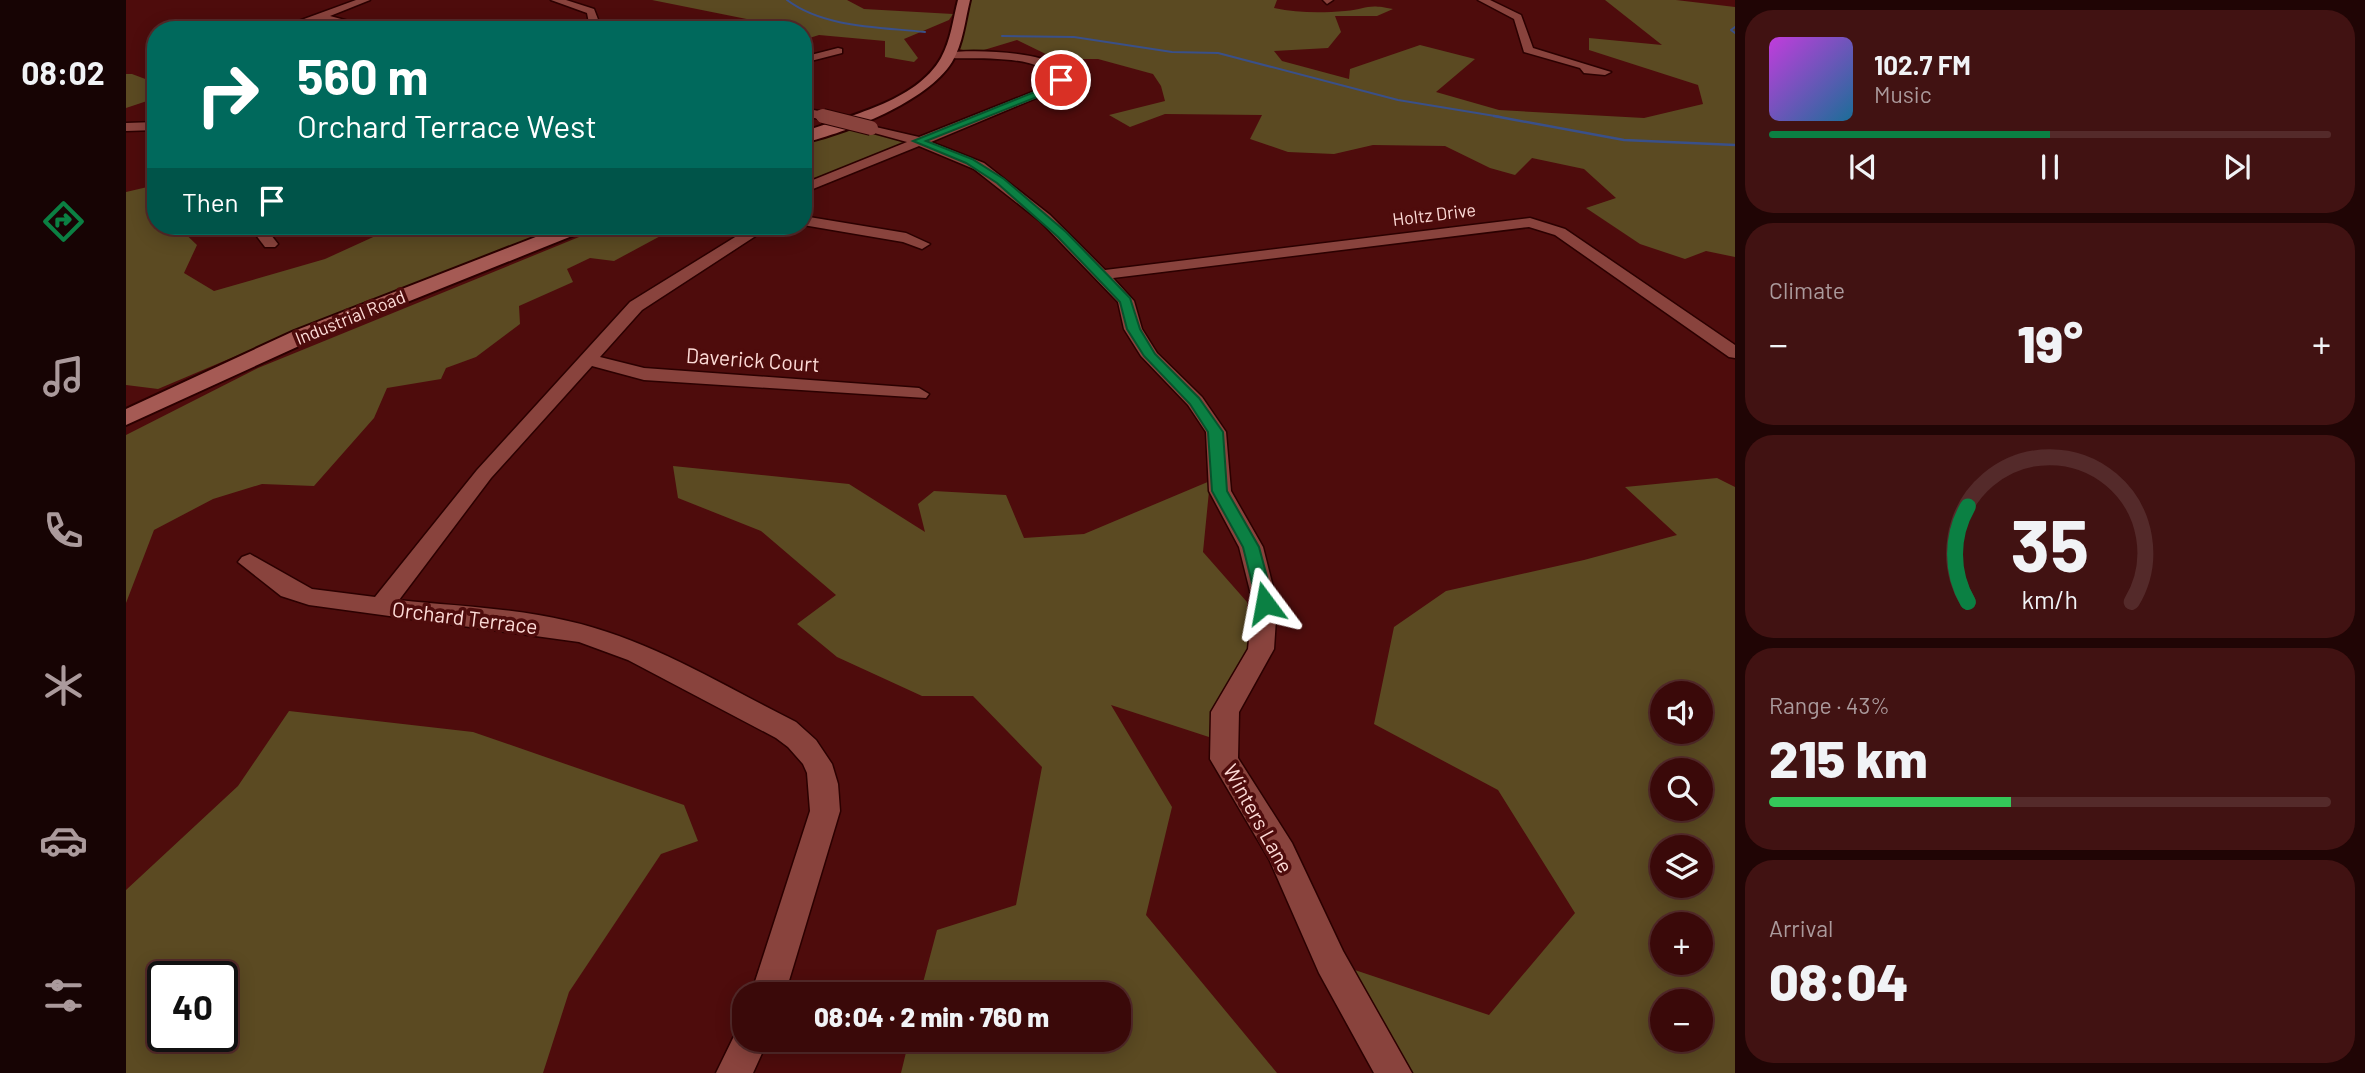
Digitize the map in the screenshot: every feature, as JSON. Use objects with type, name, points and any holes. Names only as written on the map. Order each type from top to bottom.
[{"type":"main road","points":[[812,134],[910,92],[937,73],[949,55],[964,0]]},
{"type":"main road","name":"Industrial Road","points":[[126,418],[302,337],[557,235]]},
{"type":"street","points":[[322,18],[325,13],[365,0]]},
{"type":"street","points":[[556,0],[588,9],[590,21]]},
{"type":"street","points":[[1488,3],[1505,5],[1509,0]]},
{"type":"street","points":[[1488,3],[1520,20],[1528,50],[1587,68]]},
{"type":"street","points":[[311,21],[322,18],[336,21]]},
{"type":"street","points":[[812,58],[838,51]]},
{"type":"street","points":[[812,185],[1044,91],[1061,80],[1055,69],[1038,61],[1012,57],[949,55]]},
{"type":"street","name":"Winters Lane","points":[[812,114],[918,141],[969,161],[1000,181],[1045,218],[1126,301],[1133,329],[1150,356],[1195,401],[1216,432],[1220,491],[1251,547],[1265,603],[1261,649],[1225,712],[1224,759],[1281,852],[1331,962],[1394,1073]]},
{"type":"street","points":[[126,127],[147,126]]},
{"type":"street","points":[[812,222],[906,238],[922,244]]},
{"type":"street","name":"Holtz Drive","points":[[1101,275],[1530,222],[1560,232],[1735,354]]},
{"type":"street","points":[[263,235],[270,244]]},
{"type":"street","name":"Orchard Terrace","points":[[380,607],[484,474],[585,359],[636,306],[749,235]]},
{"type":"street","name":"Daverick Court","points":[[585,359],[644,374],[919,394]]},
{"type":"street","points":[[250,562],[299,594],[380,607]]},
{"type":"street","name":"Orchard Terrace","points":[[380,607],[566,629],[614,642],[786,730],[809,747],[819,761],[824,780],[825,811],[772,982]]},
{"type":"street","points":[[734,1073],[744,1052]]},
{"type":"shaded area","points":[[652,0],[847,0],[864,9],[953,14],[949,20],[904,39],[918,58],[914,62],[885,57],[885,41],[819,35],[812,37],[812,21],[757,21]]},
{"type":"shaded area","points":[[964,0],[1277,0],[1274,8],[1310,12],[1384,7],[1393,9],[1377,16],[1335,16],[1341,32],[1328,48],[1274,51],[1282,61],[1349,79],[1350,69],[1420,45],[1475,59],[1436,92],[1499,110],[1644,118],[1703,104],[1698,85],[1589,50],[1589,38],[1662,45],[1605,0],[1676,0],[1735,7],[1735,257],[1706,251],[1685,259],[1640,244],[1586,208],[1616,198],[1584,169],[1532,158],[1515,175],[1490,168],[1445,146],[1373,145],[1334,154],[1288,152],[1250,139],[1262,115],[1165,114],[1130,127],[1109,115],[1165,101],[1161,86],[1153,74],[1098,59],[1056,59],[1017,40],[974,53],[952,47]]},
{"type":"shaded area","points":[[126,74],[147,80],[147,101],[126,108]]},
{"type":"shaded area","points":[[854,125],[918,141],[812,185],[812,142]]},
{"type":"shaded area","points":[[147,187],[147,235],[186,235],[197,245],[184,273],[214,291],[325,259],[378,235],[538,235],[316,322],[158,389],[126,385],[126,192]]},
{"type":"shaded area","points":[[584,235],[662,235],[614,261],[590,258],[567,269],[573,282],[519,306],[520,324],[476,357],[446,368],[441,379],[387,388],[374,418],[314,486],[262,484],[213,499],[154,530],[126,603],[126,435],[258,368]]},
{"type":"shaded area","points":[[673,466],[849,484],[925,532],[918,504],[934,491],[1006,495],[1024,538],[1084,534],[1210,481],[1203,552],[1247,602],[1248,646],[1212,738],[1111,705],[1172,807],[1146,915],[1277,1073],[901,1073],[906,1052],[1131,1052],[1131,982],[923,982],[937,930],[1016,905],[1042,767],[973,696],[922,696],[837,657],[797,624],[836,595],[761,531],[678,498]]},
{"type":"shaded area","points":[[1717,478],[1735,487],[1735,1073],[1394,1073],[1331,962],[1489,1015],[1575,913],[1498,790],[1374,724],[1394,627],[1446,591],[1584,560],[1677,535],[1625,487]]},
{"type":"shaded area","points":[[289,711],[473,732],[684,805],[698,841],[661,854],[569,992],[543,1073],[126,1073],[126,890],[238,786]]},
{"type":"waterway","points":[[787,0],[802,9],[835,21],[925,32]]},
{"type":"waterway","points":[[1735,27],[1731,30],[1735,33]]},
{"type":"waterway","points":[[1002,36],[1074,37],[1172,52],[1218,53],[1398,100],[1501,117]]},
{"type":"waterway","points":[[1494,116],[1624,140],[1735,145]]},
{"type":"route","points":[[1061,80],[1044,91],[918,141],[969,161],[1000,181],[1062,234],[1126,301],[1133,329],[1150,356],[1195,401],[1216,432],[1220,491],[1251,547],[1265,603]]}]
